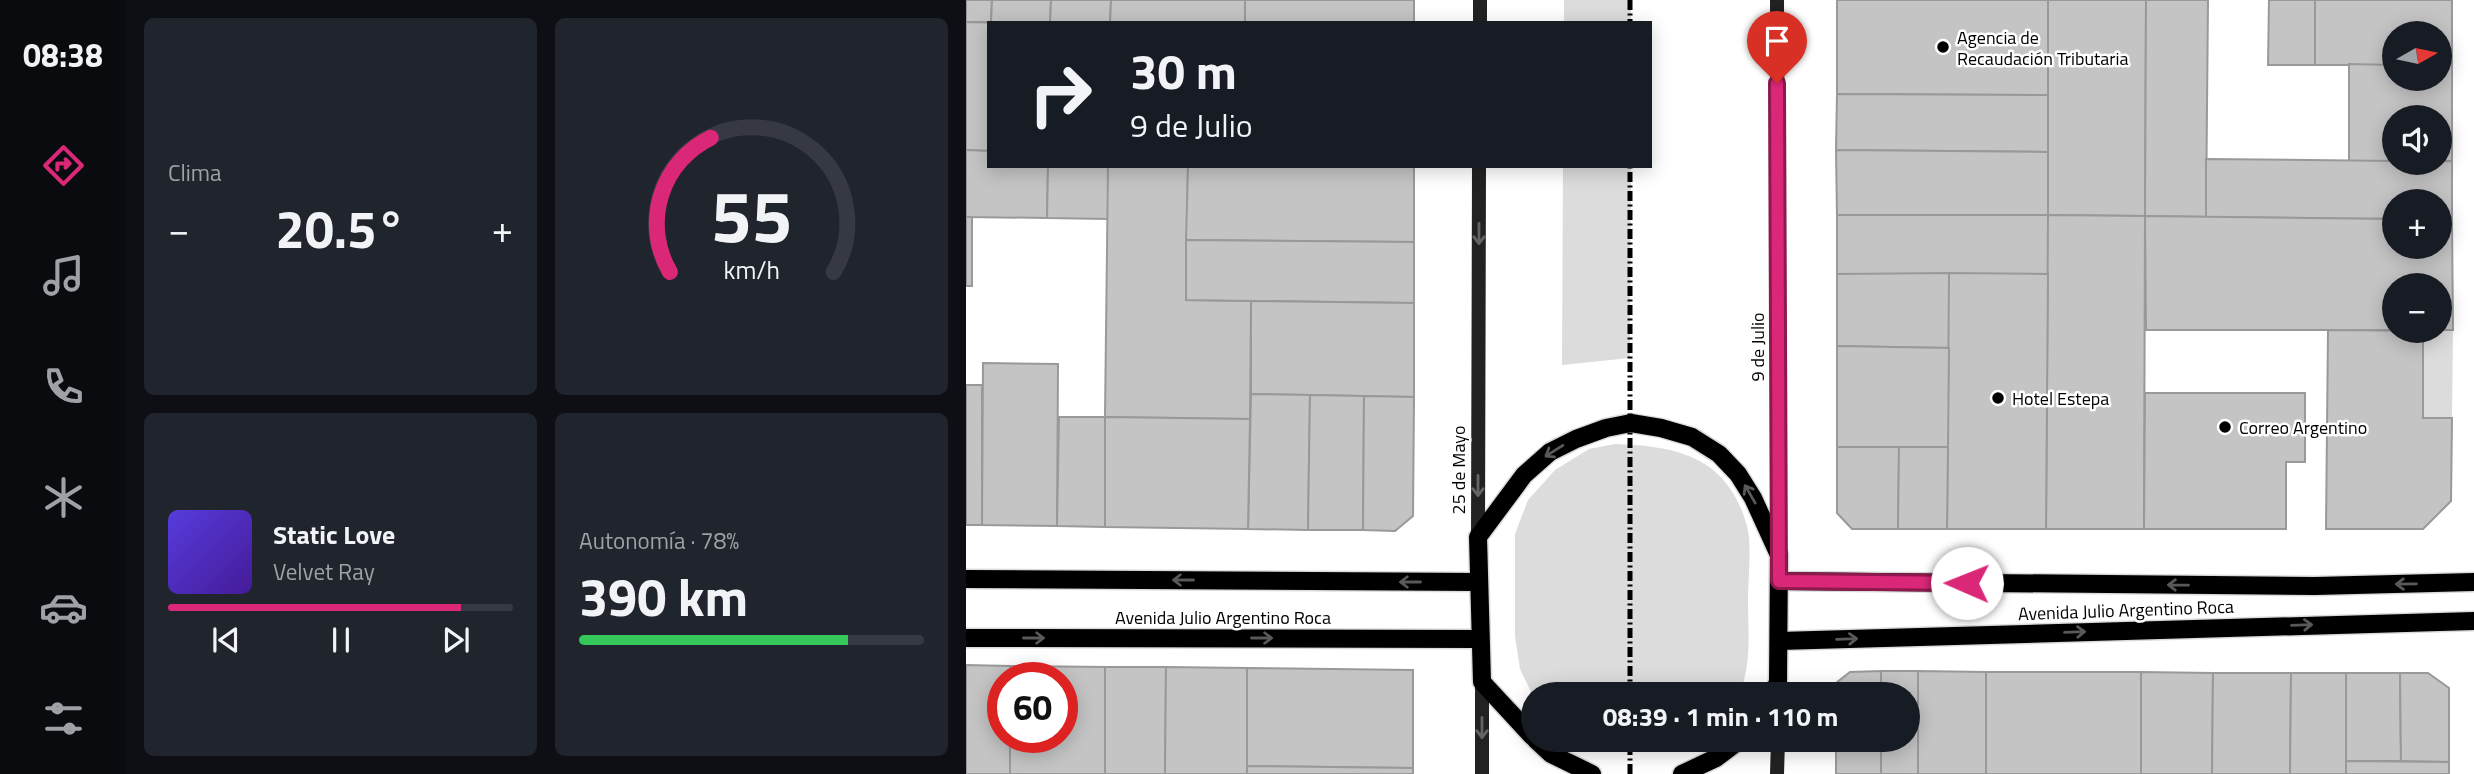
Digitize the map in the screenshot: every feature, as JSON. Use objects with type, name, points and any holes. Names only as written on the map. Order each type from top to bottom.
[{"type":"main road","points":[[1480,0],[1480,21]]},
{"type":"main road","name":"9 de Julio","points":[[1776,682],[1779,641],[1777,0]]},
{"type":"main road","name":"25 de Mayo","points":[[1479,168],[1478,537],[1482,774]]},
{"type":"main road","points":[[1478,537],[1524,475],[1550,452],[1606,428],[1631,424],[1661,428],[1692,437],[1720,454],[1738,474],[1753,498],[1779,555]]},
{"type":"main road","name":"Avenida Julio Argentino Roca","points":[[966,579],[1479,582]]},
{"type":"main road","name":"Avenida Julio Argentino Roca","points":[[1779,581],[2301,586],[2474,582]]},
{"type":"main road","name":"Avenida Julio Argentino Roca","points":[[1779,641],[2474,621]]},
{"type":"main road","name":"Avenida Julio Argentino Roca","points":[[966,638],[1480,639]]},
{"type":"main road","points":[[1482,682],[1521,723]]},
{"type":"main road","points":[[1549,752],[1592,774]]},
{"type":"main road","points":[[1682,774],[1724,752]]},
{"type":"main road","points":[[1777,774],[1778,752]]},
{"type":"shaded area","points":[[1564,0],[1631,0],[1631,21],[1564,21]]},
{"type":"shaded area","points":[[1563,168],[1631,168],[1630,358],[1562,365]]},
{"type":"shaded area","points":[[2453,330],[2452,418],[2423,418],[2423,343],[2452,343]]},
{"type":"shaded area","points":[[1615,444],[1660,448],[1697,460],[1713,470],[1727,484],[1747,526],[1750,552],[1748,660],[1744,682],[1526,682],[1520,669],[1515,636],[1515,534],[1528,500],[1555,470],[1589,449]]},
{"type":"building","points":[[966,0],[992,0],[991,21],[966,22]]},
{"type":"building","points":[[992,0],[1051,0],[1050,21],[991,21]]},
{"type":"building","points":[[1051,0],[1111,0],[1110,21],[1050,21]]},
{"type":"building","points":[[1111,0],[1245,0],[1245,21],[1110,21]]},
{"type":"building","points":[[1245,0],[1414,0],[1414,21],[1245,21]]},
{"type":"building","name":"Agencia de Recaudación Tributaria","points":[[1837,0],[2048,0],[2048,95],[1837,94]]},
{"type":"building","points":[[2048,0],[2146,0],[2145,216],[2048,215]]},
{"type":"building","points":[[2146,0],[2208,0],[2206,217],[2145,216]]},
{"type":"building","points":[[2269,0],[2315,0],[2315,65],[2268,65]]},
{"type":"building","points":[[2315,0],[2452,0],[2452,21],[2382,21],[2382,65],[2315,65]]},
{"type":"building","points":[[966,22],[987,23],[987,151],[966,150]]},
{"type":"building","points":[[2349,64],[2382,65],[2382,91],[2452,91],[2452,105],[2382,105],[2382,161],[2349,161]]},
{"type":"building","points":[[1837,94],[2048,95],[2048,152],[1836,150]]},
{"type":"building","points":[[966,150],[987,151],[987,168],[1048,168],[1047,218],[966,217]]},
{"type":"building","points":[[1836,150],[2048,152],[2048,215],[1837,215]]},
{"type":"building","points":[[2206,159],[2382,161],[2382,175],[2452,175],[2452,189],[2382,189],[2382,219],[2206,217]]},
{"type":"building","points":[[1048,168],[1108,168],[1108,219],[1047,218]]},
{"type":"building","points":[[1108,168],[1188,168],[1186,300],[1251,301],[1250,419],[1105,417]]},
{"type":"building","points":[[1188,168],[1414,168],[1414,242],[1186,240]]},
{"type":"building","points":[[1837,215],[2048,215],[2048,274],[1837,274]]},
{"type":"building","points":[[2048,215],[2145,216],[2144,529],[2046,529]]},
{"type":"building","points":[[2145,216],[2382,219],[2382,259],[2452,259],[2452,220],[2453,330],[2452,273],[2382,273],[2382,330],[2146,330]]},
{"type":"building","points":[[966,217],[972,217],[972,286],[966,286]]},
{"type":"building","points":[[1186,240],[1414,242],[1414,303],[1186,300]]},
{"type":"building","points":[[1949,273],[1949,348],[1837,346],[1837,274]]},
{"type":"building","name":"Hotel Estepa","points":[[1949,273],[2048,274],[2046,529],[1947,529]]},
{"type":"building","points":[[1251,301],[1414,303],[1414,397],[1251,394]]},
{"type":"building","points":[[2328,330],[2382,331],[2382,343],[2423,343],[2423,418],[2452,418],[2451,501],[2423,529],[2326,529]]},
{"type":"building","points":[[1837,346],[1949,348],[1948,447],[1837,447]]},
{"type":"building","points":[[983,363],[1058,364],[1057,526],[982,525]]},
{"type":"building","points":[[966,385],[982,385],[982,525],[966,525]]},
{"type":"building","name":"Correo Argentino","points":[[2145,393],[2305,393],[2305,462],[2286,462],[2286,529],[2144,529]]},
{"type":"building","points":[[1251,394],[1310,395],[1308,530],[1248,529]]},
{"type":"building","points":[[1310,395],[1364,396],[1363,530],[1308,530]]},
{"type":"building","points":[[1364,396],[1414,397],[1413,516],[1395,531],[1363,530]]},
{"type":"building","points":[[1059,417],[1105,417],[1105,527],[1057,526]]},
{"type":"building","points":[[1105,417],[1250,419],[1248,529],[1105,527]]},
{"type":"building","points":[[1837,447],[1899,447],[1898,529],[1852,529],[1837,513]]},
{"type":"building","points":[[1899,447],[1948,447],[1947,529],[1898,529]]},
{"type":"building","points":[[966,665],[987,665],[987,753],[1010,753],[1010,774],[966,774]]},
{"type":"building","points":[[1078,667],[1105,667],[1105,774],[1010,774],[1010,753],[1078,753]]},
{"type":"building","points":[[1105,667],[1166,667],[1165,774],[1105,774]]},
{"type":"building","points":[[1166,667],[1247,668],[1247,774],[1165,774]]},
{"type":"building","points":[[1247,668],[1413,670],[1413,768],[1247,766]]},
{"type":"building","points":[[1881,671],[1881,682],[1837,682],[1850,672]]},
{"type":"building","points":[[1881,671],[1918,671],[1918,682],[1881,682]]},
{"type":"building","points":[[1918,671],[1986,672],[1986,774],[1918,774]]},
{"type":"building","points":[[1986,672],[2141,672],[2141,774],[1986,774]]},
{"type":"building","points":[[2141,672],[2213,673],[2212,774],[2141,774]]},
{"type":"building","points":[[2213,673],[2291,673],[2290,774],[2212,774]]},
{"type":"building","points":[[2291,673],[2346,673],[2346,774],[2290,774]]},
{"type":"building","points":[[2346,673],[2400,673],[2401,761],[2346,761]]},
{"type":"building","points":[[2400,673],[2428,673],[2449,688],[2449,762],[2401,761]]},
{"type":"building","points":[[1836,752],[1881,752],[1881,774],[1836,774]]},
{"type":"building","points":[[1881,752],[1918,752],[1918,774],[1881,774]]},
{"type":"building","points":[[2346,761],[2449,762],[2449,774],[2346,774]]},
{"type":"building","points":[[1247,766],[1413,768],[1413,774],[1247,774]]},
{"type":"railway","points":[[1630,0],[1630,21]]},
{"type":"railway","points":[[1630,168],[1630,682]]},
{"type":"railway","points":[[1630,752],[1630,774]]},
{"type":"place","name":"Agencia de Recaudación Tributaria","points":[[1943,47]]},
{"type":"place","name":"Hotel Estepa","points":[[1998,398]]},
{"type":"place","name":"Correo Argentino","points":[[2225,427]]},
{"type":"route","points":[[1777,83],[1779,581],[1967,583]]}]
